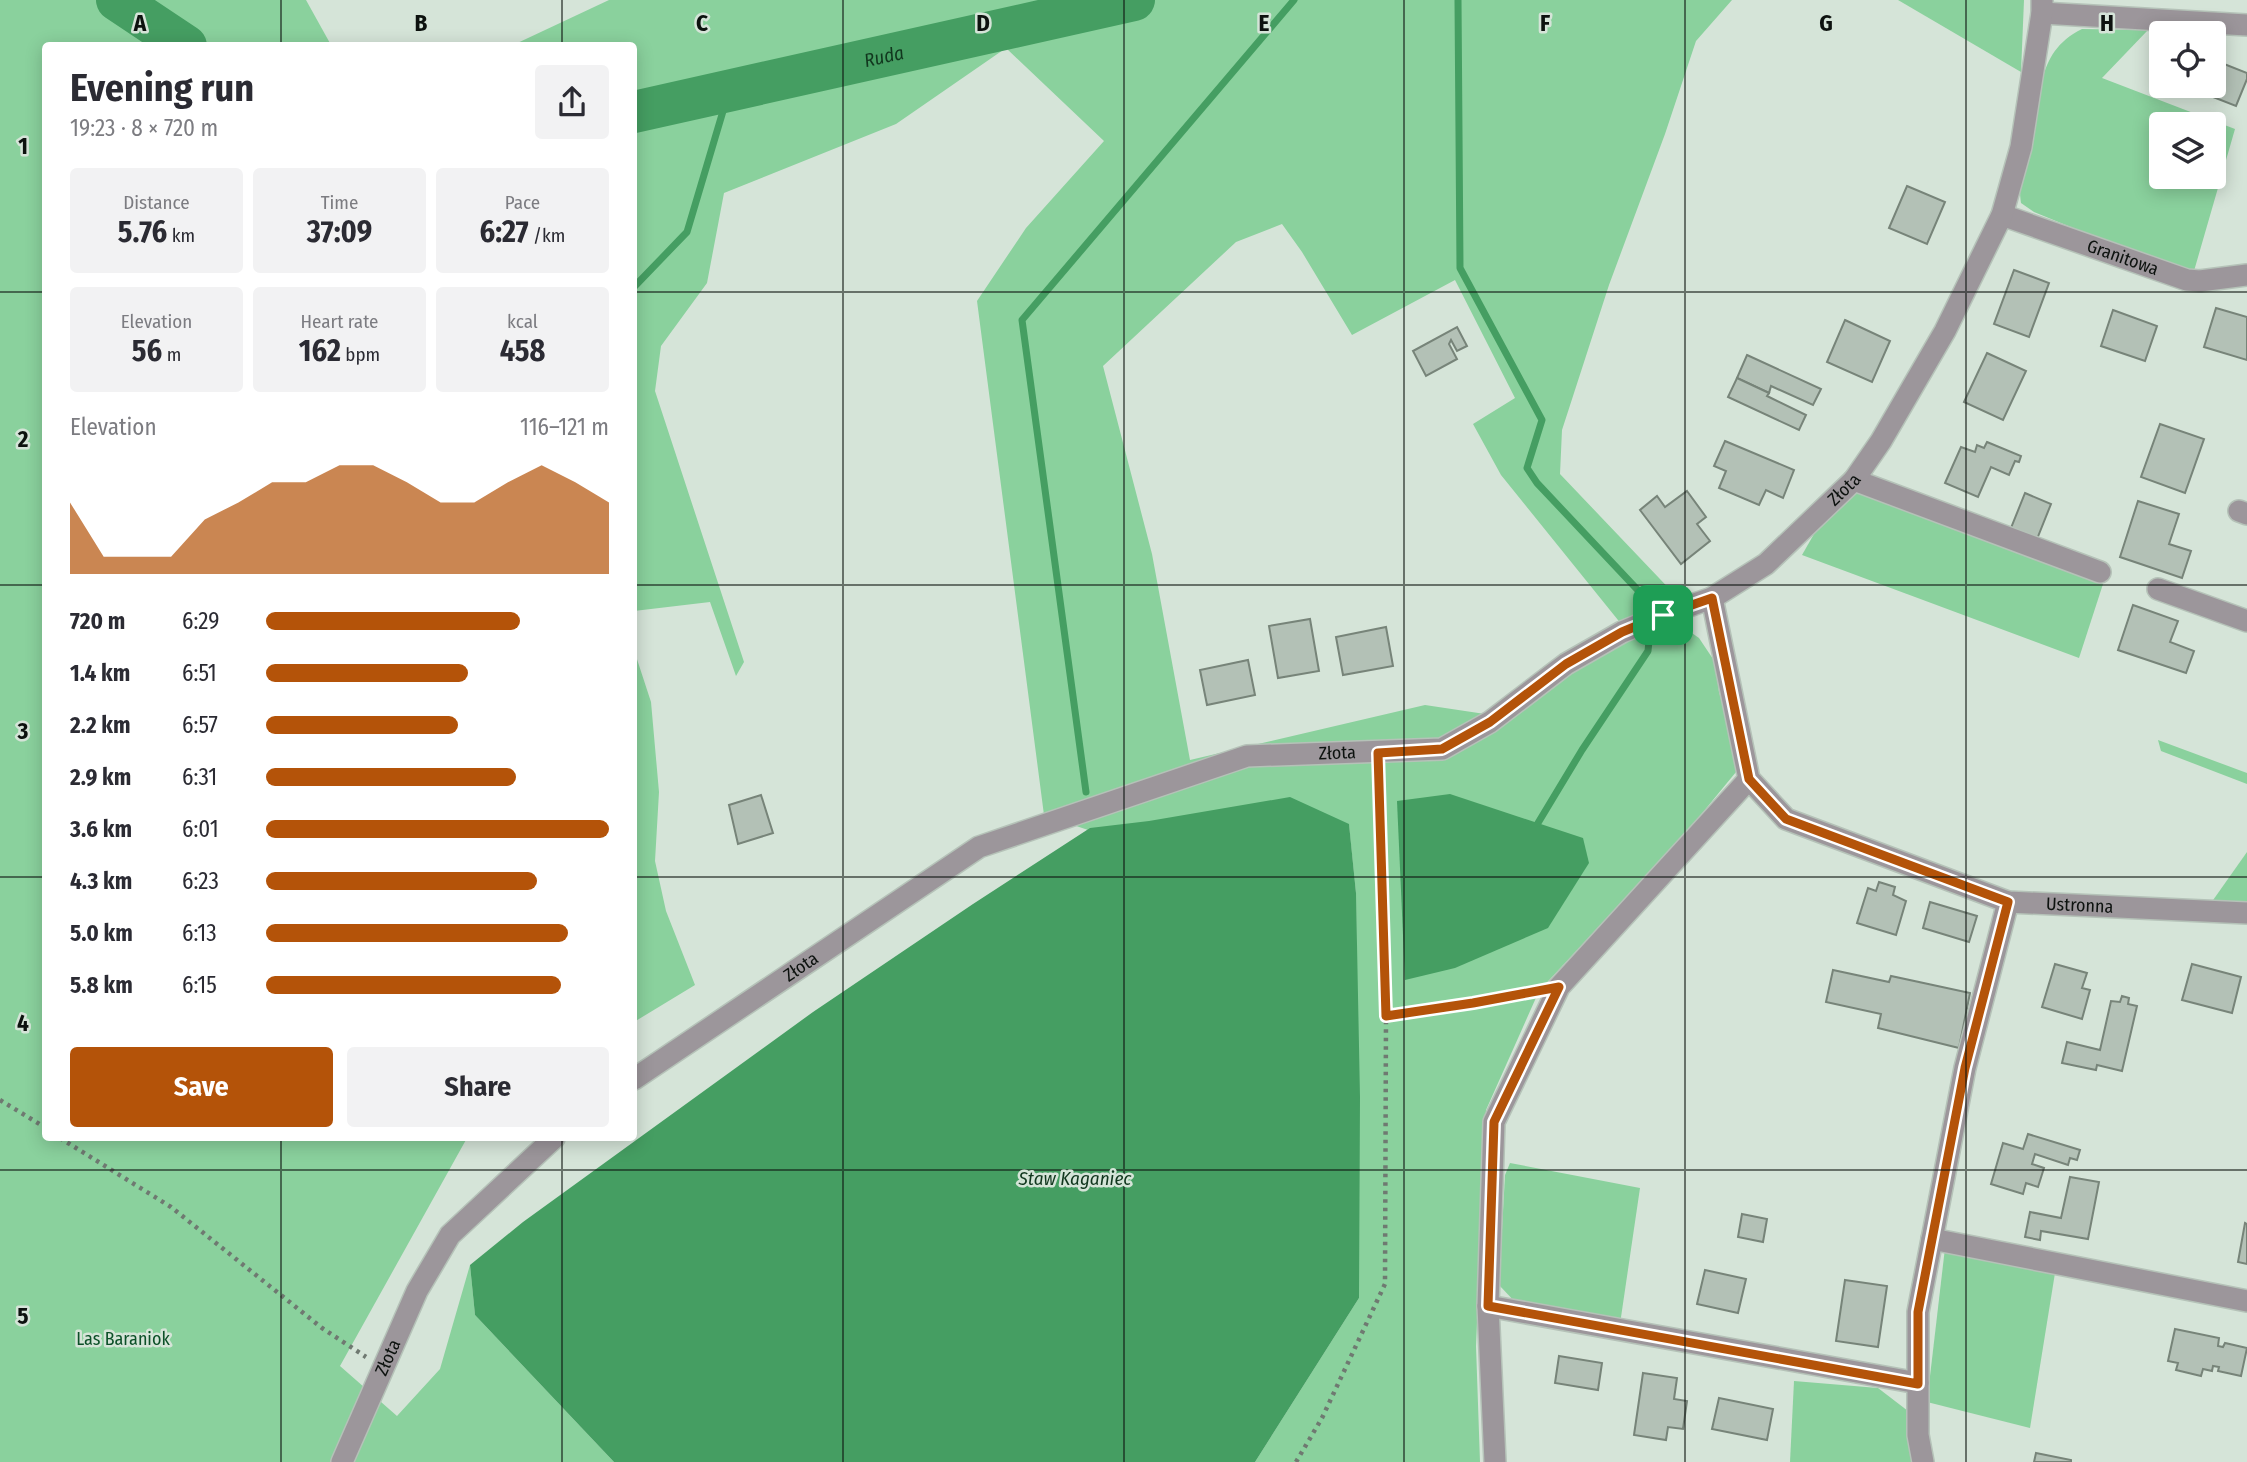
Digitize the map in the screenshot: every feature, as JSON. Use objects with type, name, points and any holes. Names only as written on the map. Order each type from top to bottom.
[{"type":"street","points":[[2042,7],[2247,25]]},
{"type":"street","name":"Złota","points":[[637,1077],[979,847],[1247,756],[1442,749],[1490,722],[1566,664],[1622,632],[1712,598],[1766,564],[1854,480],[1881,441],[1945,331],[2002,215],[2021,148],[2042,7]]},
{"type":"street","name":"Granitowa","points":[[2002,215],[2187,280],[2247,275]]},
{"type":"street","points":[[1854,480],[2099,572]]},
{"type":"street","points":[[2158,589],[2247,621]]},
{"type":"street","points":[[1495,1462],[1488,1306],[1494,1122],[1559,987],[1749,779],[1712,598]]},
{"type":"street","name":"Ustronna","points":[[1749,779],[1786,819],[2008,902],[2247,913]]},
{"type":"street","points":[[1923,1462],[1918,1435],[1918,1312],[1965,1068],[2008,902]]},
{"type":"street","name":"Złota","points":[[342,1462],[417,1291],[450,1235],[551,1141]]},
{"type":"street","points":[[1932,1239],[2247,1301]]},
{"type":"street","points":[[1488,1306],[1918,1384]]},
{"type":"path","points":[[1296,1462],[1322,1418],[1385,1283],[1386,1016],[1378,753]]},
{"type":"path","points":[[1386,1016],[1559,987]]},
{"type":"path","points":[[0,1100],[42,1126]]},
{"type":"path","points":[[65,1141],[171,1207],[322,1328],[382,1368]]},
{"type":"green space","name":"Las Baraniok","points":[[0,0],[306,0],[329,42],[42,42],[42,1141],[465,1141],[340,1366],[397,1416],[440,1369],[470,1265],[475,1315],[614,1462],[0,1462]]},
{"type":"green space","points":[[609,0],[1732,0],[1696,41],[1609,285],[1562,430],[1560,474],[1679,599],[1622,625],[1501,475],[1473,424],[1515,398],[1455,280],[1352,335],[1282,224],[1236,242],[1103,366],[1152,554],[1190,760],[1425,705],[1485,714],[1621,642],[1664,623],[1676,622],[1699,638],[1715,662],[1719,692],[1735,748],[1736,772],[1685,834],[1539,991],[1486,1110],[1476,1346],[1480,1462],[1255,1462],[1359,1298],[1356,893],[1349,825],[1091,831],[1044,815],[977,301],[1026,228],[1104,141],[1006,48],[896,124],[724,193],[707,283],[661,346],[655,391],[744,662],[736,676],[710,602],[637,611],[637,42],[520,42]]},
{"type":"green space","points":[[1898,0],[2024,0],[2021,72]]},
{"type":"green space","points":[[2082,29],[2148,30],[2102,78],[2191,112],[2149,112],[2149,189],[2218,189],[2194,271],[2156,262],[2034,212],[2021,203],[2021,179],[2032,146],[2042,80],[2055,51],[2066,39]]},
{"type":"green space","points":[[2226,126],[2235,129],[2226,160]]},
{"type":"green space","points":[[1855,491],[2103,584],[2079,658],[1802,555],[1818,527]]},
{"type":"green space","points":[[637,659],[651,702],[659,792],[655,861],[666,911],[695,985],[637,1020]]},
{"type":"green space","points":[[2158,740],[2247,773],[2247,784],[2161,751]]},
{"type":"green space","points":[[2247,852],[2247,904],[2211,903]]},
{"type":"green space","points":[[1510,1163],[1640,1188],[1620,1324],[1517,1304],[1499,1285],[1505,1175]]},
{"type":"green space","points":[[1945,1248],[2055,1273],[2030,1428],[1927,1402]]},
{"type":"green space","points":[[1794,1381],[1878,1388],[1908,1411],[1915,1462],[1790,1462]]},
{"type":"water","points":[[1450,794],[1583,838],[1589,863],[1548,928],[1455,968],[1405,980],[1397,801]]},
{"type":"water","name":"Staw Kaganiec","points":[[1290,797],[1349,824],[1356,893],[1360,1097],[1359,1298],[1255,1462],[614,1462],[475,1315],[470,1265],[523,1222],[813,1012],[1090,828],[1149,821]]},
{"type":"building","points":[[2226,65],[2247,73],[2236,106],[2216,98],[2226,98]]},
{"type":"building","points":[[1907,186],[1945,202],[1927,244],[1889,228]]},
{"type":"building","points":[[2014,270],[2049,283],[2029,337],[1994,324]]},
{"type":"building","points":[[2216,308],[2247,317],[2247,360],[2204,347]]},
{"type":"building","points":[[2113,310],[2157,326],[2145,361],[2101,346]]},
{"type":"building","points":[[1845,320],[1890,341],[1872,382],[1827,362]]},
{"type":"building","points":[[1457,327],[1467,346],[1457,351],[1451,340],[1449,344],[1457,359],[1426,376],[1413,351]]},
{"type":"building","points":[[1987,353],[2026,371],[2003,420],[1964,402]]},
{"type":"building","points":[[1747,355],[1821,389],[1813,405],[1771,386],[1769,393],[1737,378]]},
{"type":"building","points":[[1737,378],[1806,415],[1799,430],[1728,397]]},
{"type":"building","points":[[2160,424],[2204,439],[2185,493],[2141,477]]},
{"type":"building","points":[[1725,441],[1794,470],[1783,498],[1766,490],[1759,505],[1719,488],[1726,471],[1714,466]]},
{"type":"building","points":[[1987,442],[2021,456],[2019,462],[2015,461],[2009,475],[1991,467],[1978,497],[1945,483],[1961,447],[1975,452],[1977,445],[1984,448]]},
{"type":"building","points":[[1687,491],[1706,517],[1697,524],[1710,541],[1681,564],[1640,510],[1657,496],[1665,507]]},
{"type":"building","points":[[2025,493],[2051,504],[2037,539],[2011,528]]},
{"type":"building","points":[[2138,501],[2179,514],[2169,544],[2191,551],[2182,578],[2120,557]]},
{"type":"building","points":[[2133,605],[2178,621],[2170,642],[2194,651],[2186,673],[2118,650]]},
{"type":"building","points":[[1310,619],[1319,671],[1278,678],[1269,626]]},
{"type":"building","points":[[1386,627],[1393,666],[1343,675],[1336,637]]},
{"type":"building","points":[[1248,660],[1255,695],[1207,705],[1200,670]]},
{"type":"building","points":[[761,795],[773,833],[738,844],[729,805]]},
{"type":"building","points":[[1879,882],[1895,887],[1893,895],[1906,901],[1896,935],[1857,923],[1868,888],[1876,891]]},
{"type":"building","points":[[1930,902],[1977,916],[1969,942],[1923,928]]},
{"type":"building","points":[[2055,964],[2087,973],[2082,988],[2090,990],[2082,1019],[2042,1007]]},
{"type":"building","points":[[2192,964],[2241,977],[2232,1013],[2182,1000]]},
{"type":"building","points":[[1833,970],[1889,982],[1891,976],[1970,993],[1959,1048],[1878,1028],[1881,1014],[1826,1002]]},
{"type":"building","points":[[2122,996],[2129,998],[2128,1004],[2137,1006],[2122,1071],[2097,1065],[2096,1070],[2062,1063],[2067,1042],[2100,1050],[2111,1001],[2120,1002]]},
{"type":"building","points":[[2028,1134],[2080,1150],[2077,1160],[2070,1158],[2068,1165],[2035,1154],[2032,1164],[2044,1168],[2038,1187],[2026,1183],[2023,1194],[1991,1184],[2003,1143],[2023,1149]]},
{"type":"building","points":[[2070,1177],[2099,1182],[2088,1239],[2041,1231],[2040,1240],[2025,1237],[2030,1212],[2061,1218]]},
{"type":"building","points":[[1742,1214],[1767,1219],[1763,1242],[1738,1237]]},
{"type":"building","points":[[2245,1223],[2247,1224],[2247,1264],[2238,1262]]},
{"type":"building","points":[[1705,1270],[1746,1279],[1738,1313],[1697,1304]]},
{"type":"building","points":[[1845,1280],[1887,1286],[1878,1347],[1836,1341]]},
{"type":"building","points":[[2175,1329],[2219,1338],[2218,1346],[2223,1347],[2225,1343],[2247,1348],[2241,1376],[2218,1371],[2219,1367],[2213,1366],[2212,1371],[2203,1369],[2201,1376],[2176,1370],[2178,1363],[2168,1361]]},
{"type":"building","points":[[1559,1356],[1602,1363],[1598,1390],[1555,1383]]},
{"type":"building","points":[[1643,1373],[1677,1378],[1674,1399],[1687,1401],[1683,1429],[1668,1427],[1666,1440],[1634,1435]]},
{"type":"building","points":[[1719,1398],[1773,1409],[1767,1440],[1712,1429]]},
{"type":"building","points":[[2036,1453],[2071,1460],[2071,1462],[2034,1462]]},
{"type":"waterway","name":"Ruda","points":[[117,0],[180,42]]},
{"type":"waterway","name":"Ruda","points":[[637,111],[1134,0]]},
{"type":"waterway","points":[[1086,792],[1022,320],[1294,0]]},
{"type":"waterway","points":[[1458,0],[1460,268],[1542,420],[1527,468],[1537,483],[1650,603]]},
{"type":"waterway","points":[[637,284],[687,232],[729,91]]},
{"type":"waterway","points":[[1538,823],[1582,750],[1648,651],[1649,641]]},
{"type":"route","points":[[1712,598],[1749,779],[1786,819],[2008,902],[1965,1068],[1918,1312],[1918,1384],[1488,1306],[1494,1122],[1559,987],[1386,1016],[1378,753],[1442,749],[1490,722],[1566,664],[1622,632],[1663,615],[1712,598]]}]
